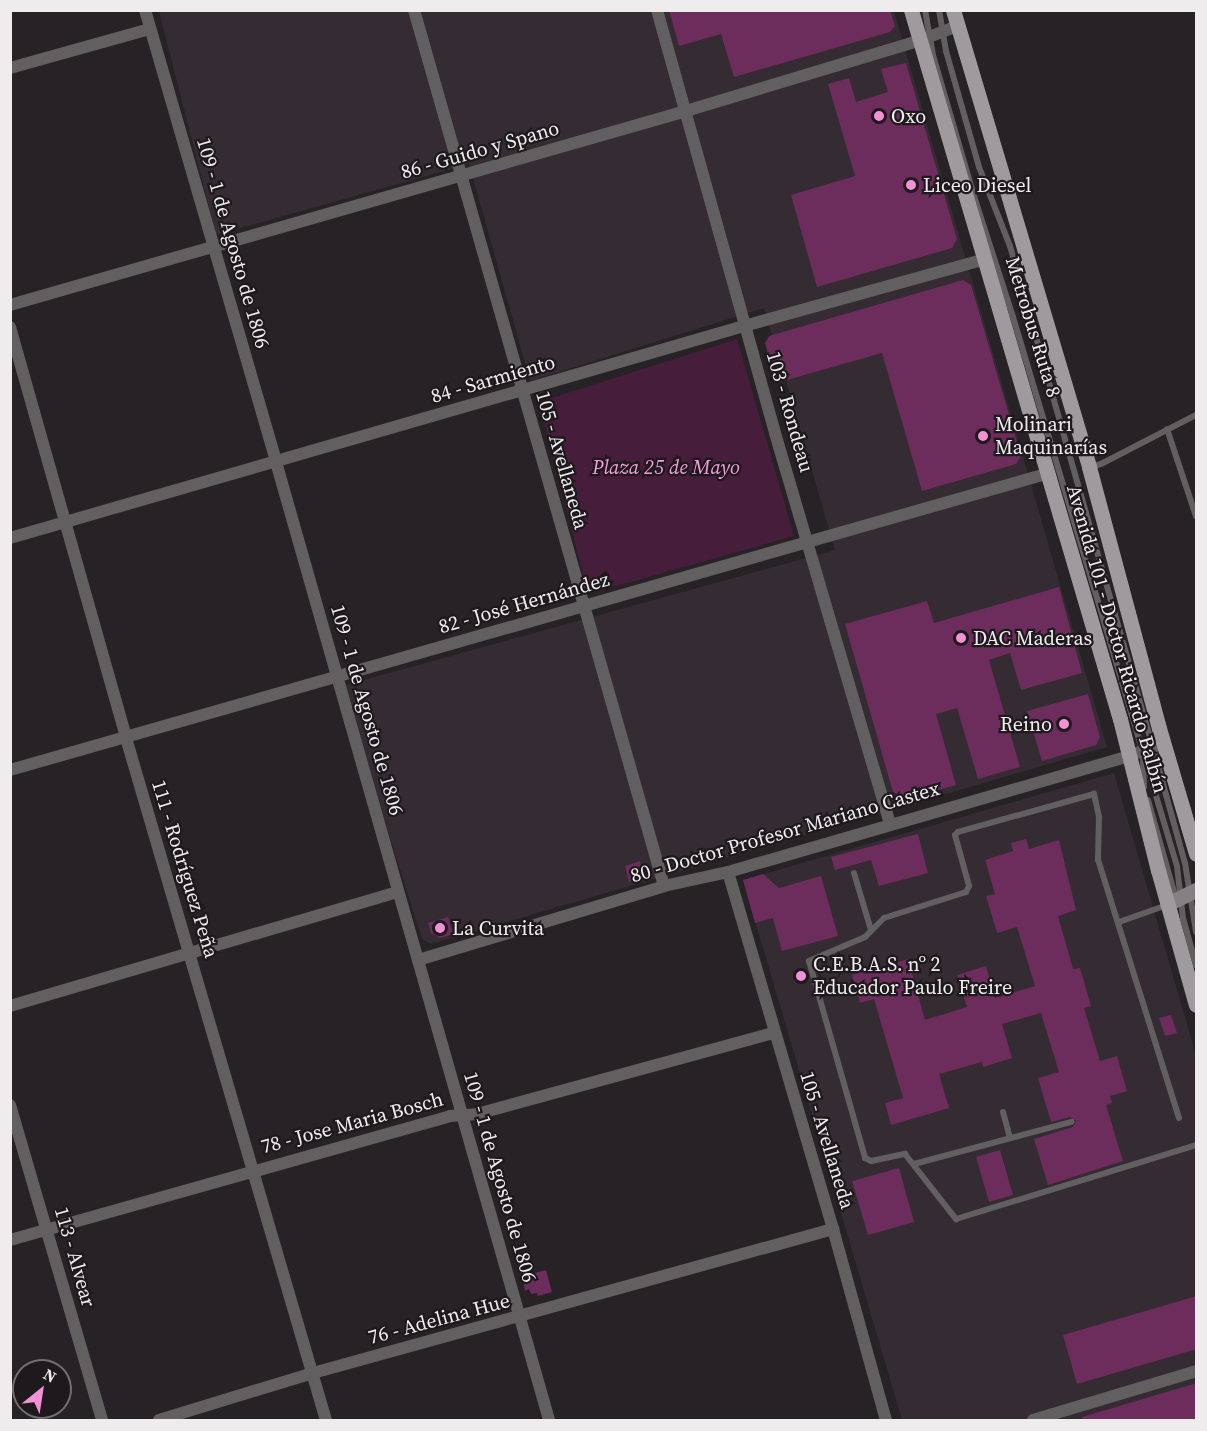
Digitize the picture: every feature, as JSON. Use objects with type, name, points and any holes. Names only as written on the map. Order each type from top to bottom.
[{"type":"main road","name":"Avenida 101 - Doctor Ricardo Balbín","points":[[911,10],[926,38],[986,259],[1049,472],[1147,750],[1197,854]]},
{"type":"main road","name":"Avenida 101 - Doctor Ricardo Balbín","points":[[953,10],[950,29],[1089,467],[1147,750],[1182,898],[1197,1005]]},
{"type":"street","name":"109 - 1 de Agosto de 1806","points":[[145,10],[549,1420]]},
{"type":"street","name":"105 - Avellaneda","points":[[414,10],[463,175],[582,606],[664,886]]},
{"type":"street","name":"103 - Rondeau","points":[[657,10],[744,326],[890,823]]},
{"type":"street","points":[[10,68],[150,29]]},
{"type":"street","name":"86 - Guido y Spano","points":[[10,304],[686,111],[950,29]]},
{"type":"street","name":"84 - Sarmiento","points":[[10,538],[744,326],[986,259]]},
{"type":"street","name":"111 - Rodríguez Peña","points":[[10,327],[126,738],[326,1420]]},
{"type":"street","name":"82 - José Hernández","points":[[10,771],[582,606],[808,544],[1049,472]]},
{"type":"street","name":"80 - Doctor Profesor Mariano Castex","points":[[418,960],[664,886],[728,872],[1147,750]]},
{"type":"street","name":"105 - Avellaneda","points":[[728,872],[833,1229],[886,1420]]},
{"type":"street","points":[[10,1006],[191,955],[398,892]]},
{"type":"street","name":"78 - Jose Maria Bosch","points":[[10,1240],[450,1116],[477,1114],[774,1033]]},
{"type":"street","name":"113 - Alvear","points":[[10,1105],[102,1420]]},
{"type":"street","name":"76 - Adelina Hue","points":[[159,1420],[313,1373],[833,1229]]},
{"type":"street","points":[[1033,1420],[1197,1371]]},
{"type":"lane","name":"Metrobus Ruta 8","points":[[926,10],[926,38],[973,193],[1147,750],[1185,863],[1183,918],[1197,964]]},
{"type":"lane","name":"Metrobus Ruta 8","points":[[939,10],[950,29],[946,51],[979,167],[1010,246],[1147,750]]},
{"type":"lane","points":[[1089,467],[1101,464],[1197,415]]},
{"type":"lane","points":[[1167,429],[1197,516]]},
{"type":"lane","points":[[1179,1118],[1098,860],[1099,817],[1096,795],[1092,793],[958,832],[955,835],[969,886],[966,892],[884,918],[858,940],[812,958],[808,965],[865,1158],[871,1161],[902,1153],[914,1164],[956,1219],[1197,1145]]},
{"type":"lane","points":[[854,873],[871,930]]},
{"type":"lane","name":"Metrobus Ruta 8","points":[[1182,898],[1197,932]]},
{"type":"lane","points":[[1119,922],[1182,898]]},
{"type":"lane","points":[[1003,1112],[1011,1138]]},
{"type":"lane","points":[[914,1164],[1071,1122]]},
{"type":"shaded area","points":[[159,11],[894,11],[1107,747],[431,944],[422,939],[342,686],[835,550],[786,381],[776,383],[765,343],[772,335],[764,308],[530,381],[469,164],[216,235]]},
{"type":"shaded area","points":[[1114,773],[1196,1055],[1196,1420],[902,1420],[743,880]]},
{"type":"green space","name":"Plaza 25 de Mayo","points":[[737,339],[794,536],[588,594],[539,402]]},
{"type":"building","points":[[669,10],[890,10],[895,26],[890,32],[734,77],[721,34],[679,46]]},
{"type":"building","points":[[906,63],[957,239],[952,248],[817,287],[791,195],[855,176],[828,84],[849,78],[856,102],[888,92],[881,69]]},
{"type":"building","points":[[963,280],[971,285],[1021,456],[1016,464],[922,491],[882,353],[776,383],[765,343],[769,336]]},
{"type":"building","points":[[1059,587],[1082,673],[1021,690],[1010,653],[989,660],[1020,767],[978,779],[957,708],[936,714],[956,785],[905,799],[893,792],[845,624],[927,601],[934,623]]},
{"type":"building","name":"Reino","points":[[1088,694],[1100,737],[1096,745],[1042,761],[1027,711]]},
{"type":"building","points":[[918,834],[928,873],[879,886],[871,860],[835,870],[831,857]]},
{"type":"building","points":[[1026,839],[1029,849],[1059,840],[1076,910],[1058,916],[1073,969],[1080,968],[1091,1006],[1084,1008],[1100,1061],[1117,1056],[1127,1091],[1110,1096],[1112,1103],[1106,1105],[1123,1161],[1048,1185],[1034,1139],[1073,1127],[1076,1121],[1070,1117],[1051,1122],[1038,1078],[1059,1072],[1041,1013],[1002,1024],[1012,1058],[983,1067],[982,1062],[939,1074],[949,1108],[891,1125],[885,1103],[903,1098],[874,999],[860,1003],[852,975],[908,959],[925,1020],[967,1007],[957,975],[986,966],[995,998],[1035,986],[1017,927],[997,933],[986,896],[995,894],[985,860],[1013,851],[1011,843]]},
{"type":"building","points":[[640,861],[644,878],[629,882],[625,866]]},
{"type":"building","points":[[763,874],[779,888],[821,876],[838,936],[782,951],[773,918],[755,923],[743,880]]},
{"type":"building","name":"La Curvita","points":[[448,917],[453,934],[440,938],[431,933],[428,923]]},
{"type":"building","points":[[1171,1015],[1177,1033],[1165,1036],[1159,1018]]},
{"type":"building","points":[[1000,1150],[1013,1195],[989,1202],[976,1157]]},
{"type":"building","points":[[899,1168],[914,1222],[868,1235],[852,1181]]},
{"type":"building","points":[[546,1270],[552,1292],[538,1296],[537,1293],[531,1294],[529,1289],[525,1291],[522,1276]]},
{"type":"building","points":[[1197,1296],[1197,1349],[1077,1384],[1063,1335]]},
{"type":"building","points":[[1197,1383],[1197,1420],[1083,1420],[1082,1417]]},
{"type":"place","name":"Oxo","points":[[879,116]]},
{"type":"place","name":"Liceo Diesel","points":[[911,185]]},
{"type":"place","name":"Molinari Maquinarías","points":[[983,436]]},
{"type":"place","name":"DAC Maderas","points":[[961,638]]},
{"type":"place","name":"Reino","points":[[1064,724]]},
{"type":"place","name":"La Curvita","points":[[440,928]]},
{"type":"place","name":"C.E.B.A.S. nº 2 Educador Paulo Freire","points":[[801,976]]}]
